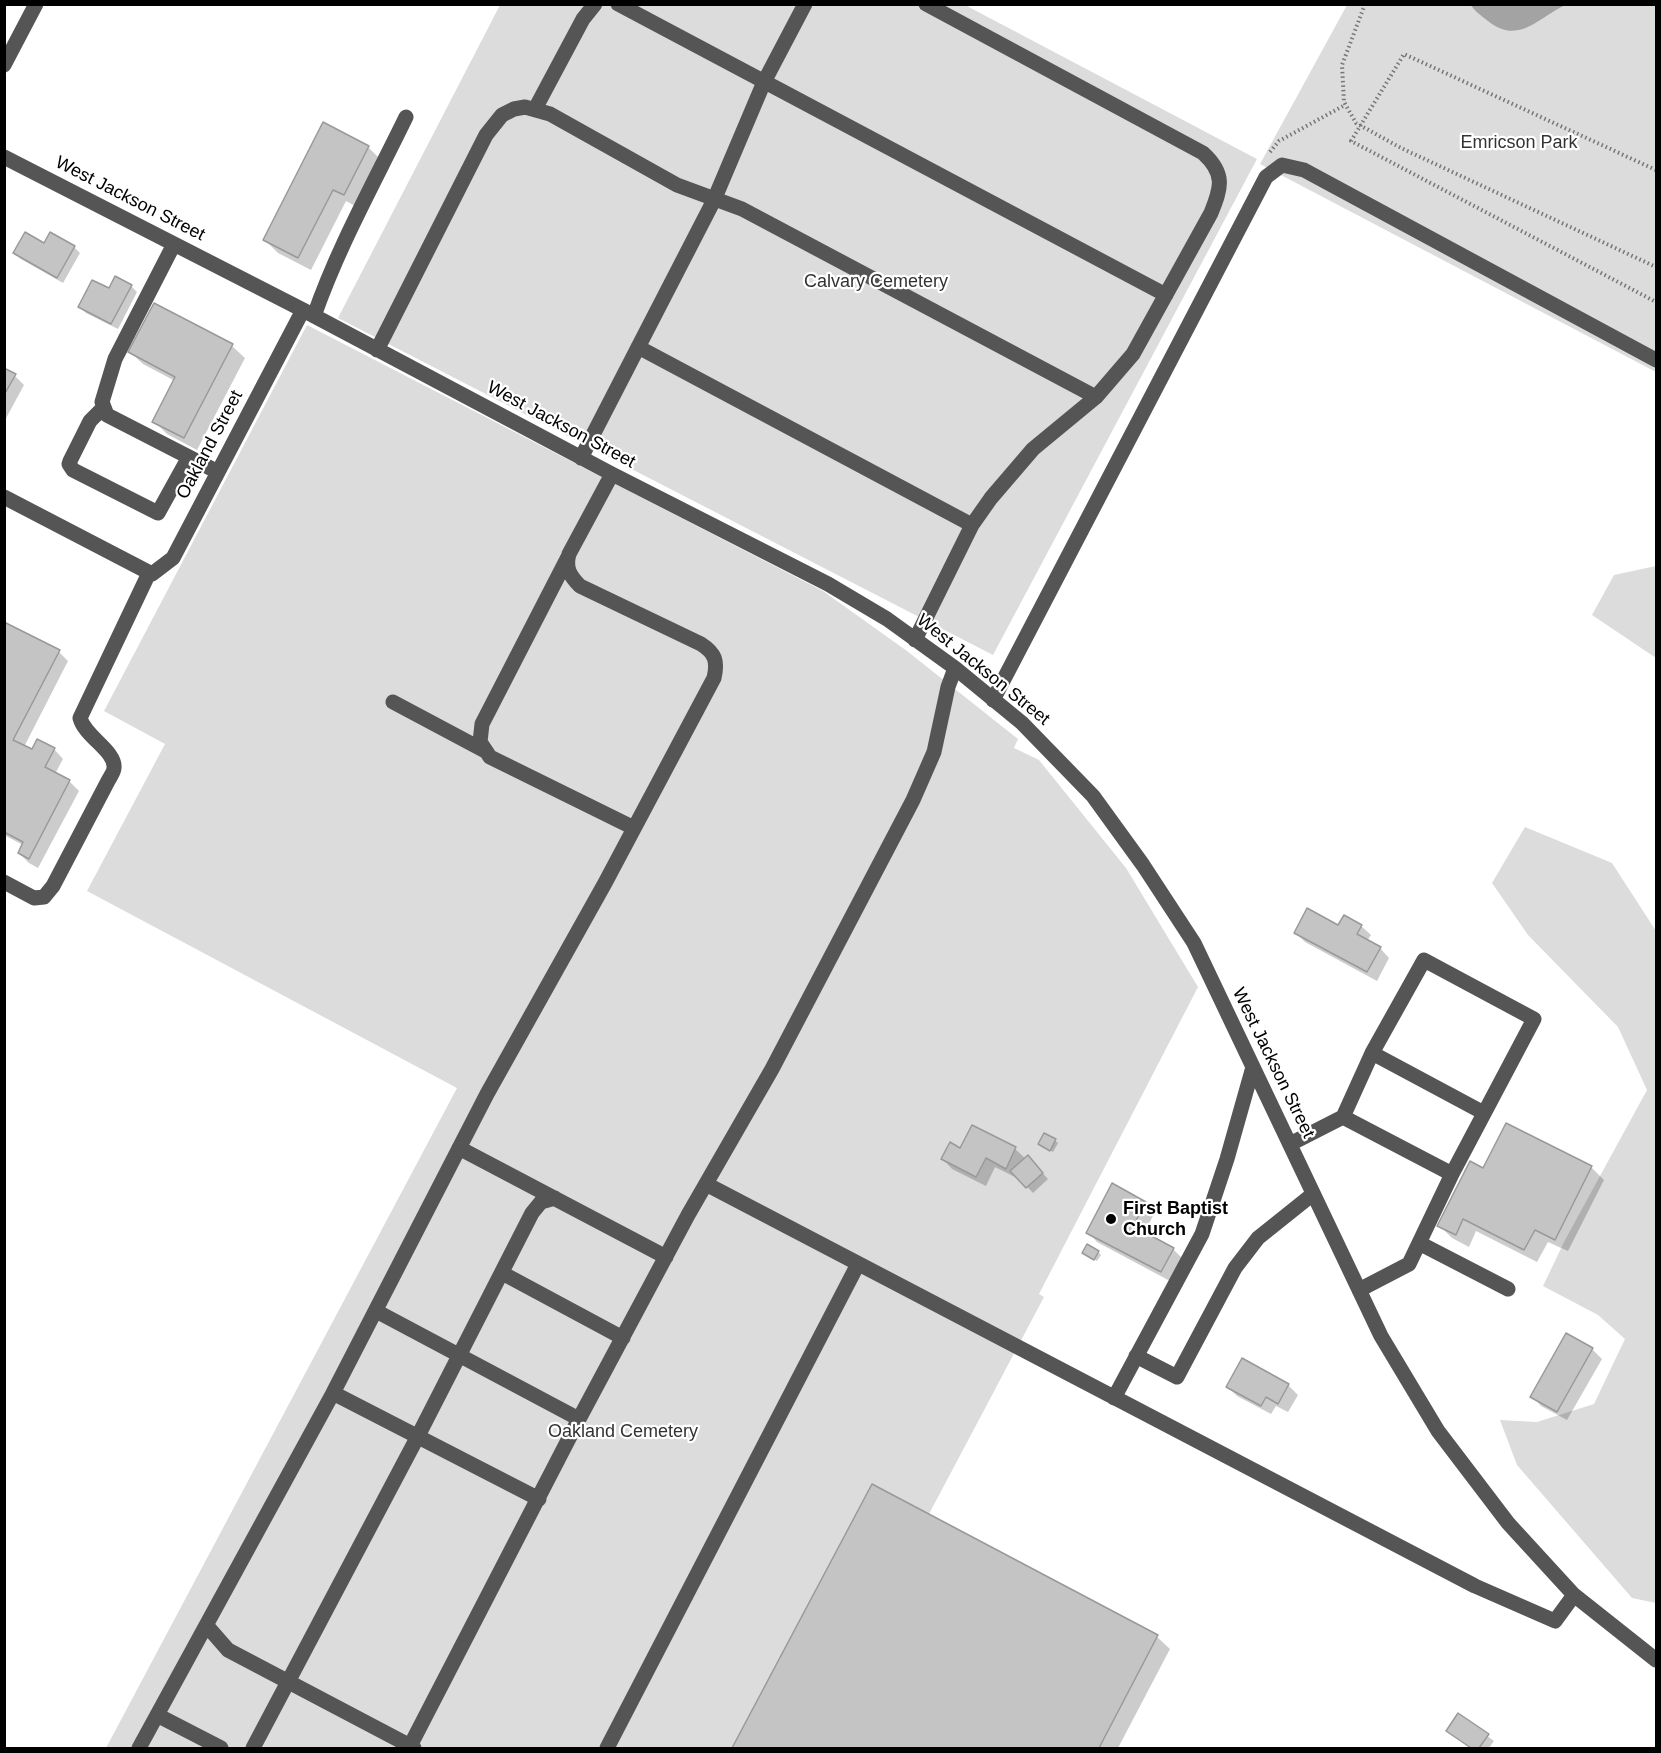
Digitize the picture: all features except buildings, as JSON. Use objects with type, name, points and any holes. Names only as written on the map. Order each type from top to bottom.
[{"type":"street","points":[[4,65],[36,4]]},
{"type":"street","points":[[535,109],[583,19],[595,4]]},
{"type":"street","points":[[618,4],[1166,295]]},
{"type":"street","points":[[581,458],[714,200],[764,82],[805,4]]},
{"type":"street","points":[[915,640],[972,525],[1011,473],[1033,449],[1096,397],[1133,354],[1211,213],[1220,191],[1220,180],[1212,162],[1203,153],[926,4]]},
{"type":"street","points":[[377,350],[486,135],[502,115],[525,107],[576,127],[677,185],[742,209],[1096,397]]},
{"type":"street","name":"Oakland Street","points":[[149,573],[152,574],[173,558],[218,472],[327,279],[406,117]]},
{"type":"street","name":"West Jackson Street","points":[[4,157],[828,584],[887,619],[955,668],[1022,723],[1093,796],[1194,943],[1381,1336],[1438,1431],[1508,1523],[1574,1595],[1656,1660]]},
{"type":"street","points":[[993,700],[1266,177],[1282,165],[1304,170],[1656,360]]},
{"type":"street","points":[[174,244],[115,359],[102,402],[107,415],[218,472]]},
{"type":"street","points":[[638,347],[972,525]]},
{"type":"street","points":[[104,407],[90,421],[70,461],[69,465],[73,470],[158,513],[189,457]]},
{"type":"street","points":[[612,474],[482,724],[480,742],[490,757],[634,828]]},
{"type":"street","points":[[4,497],[149,573],[80,718],[82,727],[112,755],[114,768],[108,781],[53,886],[44,897],[34,898],[4,882]]},
{"type":"street","points":[[139,1749],[333,1393],[459,1148],[714,678],[715,657],[711,650],[580,586],[568,571],[569,554]]},
{"type":"street","points":[[207,1626],[228,1650],[411,1748],[579,1419],[706,1184],[772,1069],[913,800],[934,752],[948,687],[955,668]]},
{"type":"street","points":[[393,702],[485,751]]},
{"type":"street","points":[[1290,1144],[1343,1117],[1372,1053],[1424,960],[1534,1018],[1452,1174],[1409,1264],[1359,1290]]},
{"type":"street","points":[[1372,1053],[1484,1113]]},
{"type":"street","points":[[1114,1398],[1202,1234],[1227,1159],[1253,1067]]},
{"type":"street","points":[[1343,1117],[1452,1174]]},
{"type":"street","points":[[459,1148],[666,1257]]},
{"type":"street","points":[[706,1184],[1442,1570],[1505,1600],[1556,1621],[1574,1595]]},
{"type":"street","points":[[1136,1356],[1177,1377],[1234,1268],[1258,1238],[1313,1194]]},
{"type":"street","points":[[254,1749],[537,1205],[555,1198]]},
{"type":"street","points":[[1419,1243],[1508,1289]]},
{"type":"street","points":[[607,1749],[858,1264]]},
{"type":"street","points":[[501,1273],[623,1338]]},
{"type":"street","points":[[376,1311],[579,1419]]},
{"type":"street","points":[[333,1393],[539,1499]]},
{"type":"street","points":[[157,1716],[221,1749]]},
{"type":"path","points":[[1365,4],[1342,65],[1344,102],[1356,123],[1401,148],[1656,267]]},
{"type":"path","points":[[1656,170],[1404,54],[1351,141],[1656,302]]},
{"type":"green space","name":"Calvary Cemetery","points":[[500,5],[965,5],[1257,159],[993,655],[338,318]]},
{"type":"green space","name":"Emricson Park","points":[[1347,5],[1656,5],[1656,372],[1260,164]]},
{"type":"green space","name":"Oakland Cemetery","points":[[307,325],[823,591],[907,651],[1018,739],[1014,748],[1039,760],[1126,868],[1198,987],[1039,1294],[1044,1297],[805,1748],[106,1748],[457,1088],[87,891],[165,744],[104,711]]},
{"type":"green space","points":[[1656,566],[1656,658],[1592,615],[1614,575]]},
{"type":"green space","points":[[1525,827],[1612,863],[1656,931],[1656,1603],[1632,1598],[1517,1465],[1500,1420],[1537,1422],[1594,1404],[1625,1339],[1598,1315],[1543,1286],[1565,1240],[1647,1090],[1618,1027],[1528,935],[1492,883]]},
{"type":"shaded area","points":[[1471,5],[1565,5],[1536,23],[1509,31],[1488,21]]},
{"type":"place","name":"First Baptist Church","points":[[1111,1219]]}]
